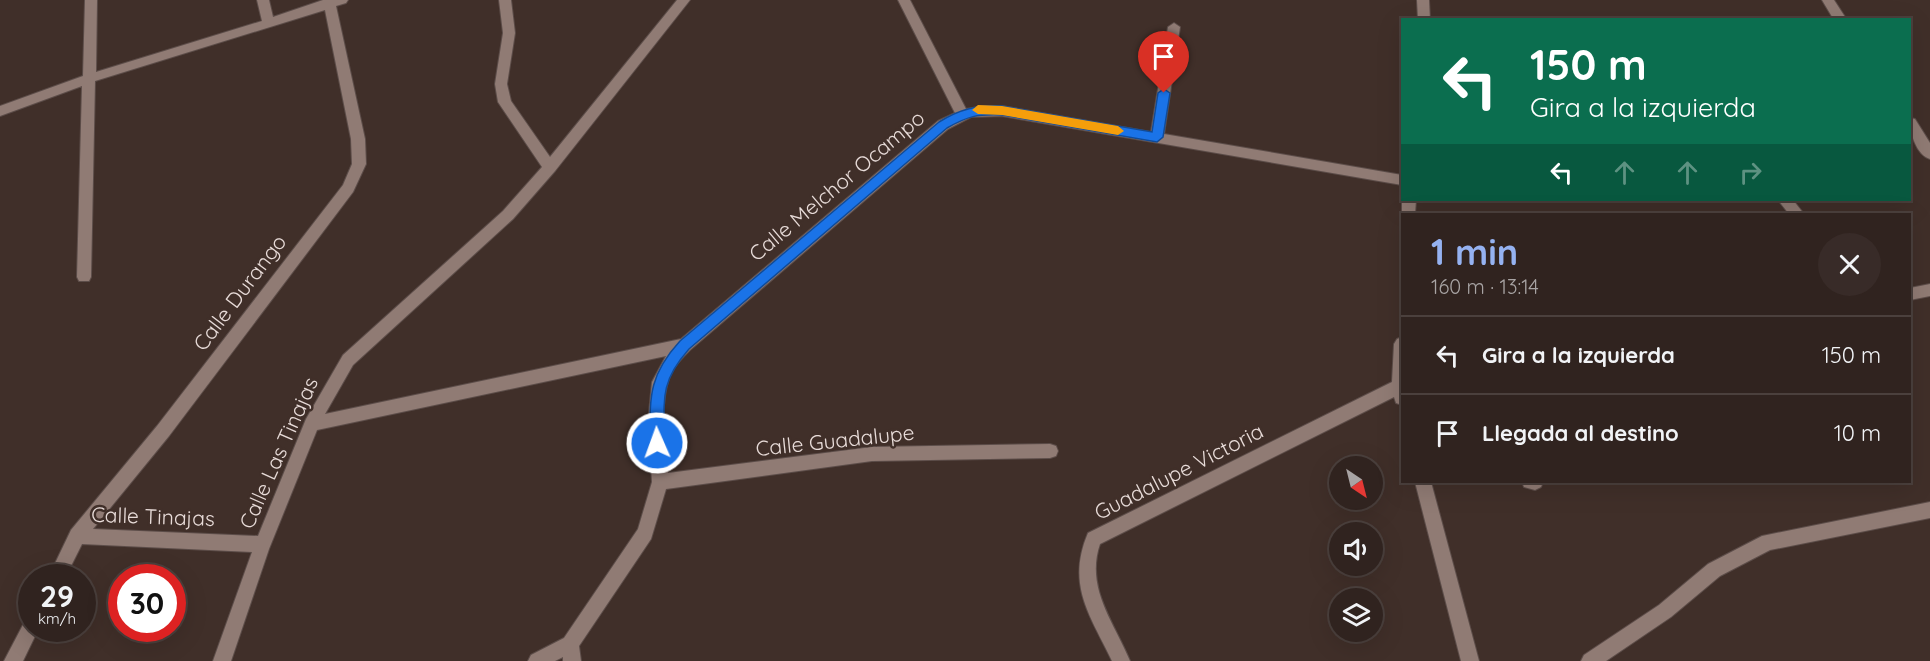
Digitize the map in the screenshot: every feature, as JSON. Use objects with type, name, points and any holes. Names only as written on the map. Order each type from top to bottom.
[{"type":"street","points":[[84,277],[91,0]]},
{"type":"street","points":[[263,0],[268,22]]},
{"type":"street","points":[[505,0],[510,33],[501,84],[505,102],[550,166]]},
{"type":"street","name":"Calle Las Tinajas","points":[[222,661],[262,544],[329,387],[348,360],[508,215],[684,0]]},
{"type":"street","points":[[904,0],[962,114]]},
{"type":"street","points":[[1423,0],[1424,18]]},
{"type":"street","points":[[1828,0],[1840,18]]},
{"type":"street","points":[[0,111],[88,79],[334,1]]},
{"type":"street","name":"Calle Durango","points":[[63,564],[77,536],[163,431],[348,188],[359,164],[358,139],[334,1]]},
{"type":"street","points":[[1157,137],[1174,27]]},
{"type":"street","name":"Calle Melchor Ocampo","points":[[537,661],[571,653],[645,532],[660,482],[656,423],[660,382],[669,363],[685,345],[943,125],[962,114],[980,109],[1002,111],[1401,180]]},
{"type":"street","points":[[1911,124],[1929,150]]},
{"type":"street","points":[[1786,201],[1796,213]]},
{"type":"street","points":[[1911,294],[1930,290]]},
{"type":"street","points":[[312,424],[685,345]]},
{"type":"street","name":"Guadalupe Victoria","points":[[1121,661],[1088,591],[1087,558],[1094,540],[1401,392]]},
{"type":"street","name":"Calle Guadalupe","points":[[660,482],[872,454],[1050,451]]},
{"type":"street","points":[[1423,483],[1470,661]]},
{"type":"street","points":[[1590,661],[1665,610],[1714,570],[1768,542],[1930,510]]},
{"type":"street","name":"Calle Tinajas","points":[[77,536],[262,544]]},
{"type":"street","points":[[13,661],[23,642]]},
{"type":"slow traffic","points":[[978,110],[1002,111],[1118,131]]},
{"type":"route","points":[[657,443],[657,401],[660,382],[669,363],[685,345],[943,125],[962,114],[980,109],[1157,137],[1164,93]]}]
